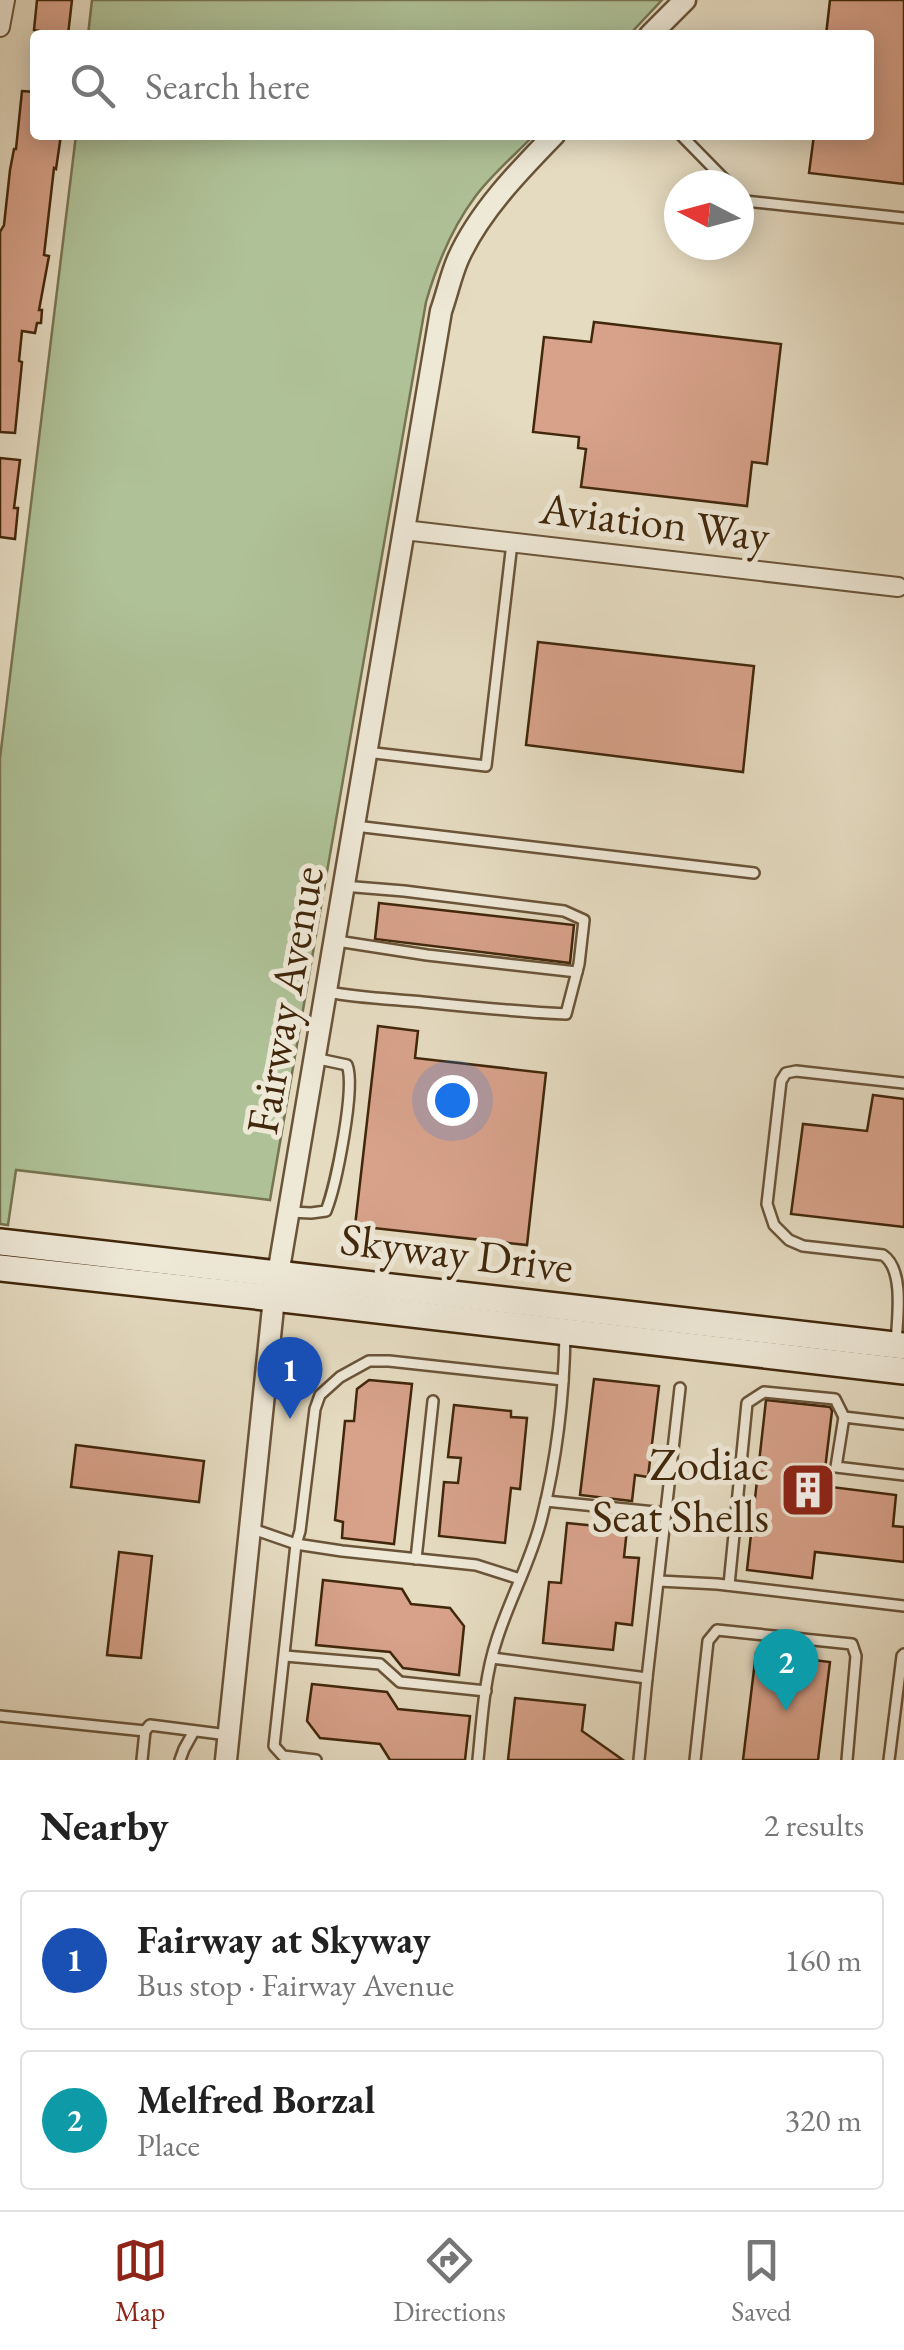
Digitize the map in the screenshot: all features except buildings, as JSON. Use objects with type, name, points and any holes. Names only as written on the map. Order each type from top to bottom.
[{"type":"main road","name":"Skyway Drive","points":[[0,1242],[565,1332],[904,1371]]},
{"type":"main road","name":"Skyway Drive","points":[[0,1268],[276,1286],[900,1346]]},
{"type":"street","points":[[0,27],[5,0]]},
{"type":"street","points":[[655,30],[685,0]]},
{"type":"street","name":"Fairway Avenue","points":[[226,1760],[276,1286],[441,311],[458,258],[481,220],[549,140]]},
{"type":"street","name":"Aviation Way","points":[[404,530],[898,587]]},
{"type":"lane","points":[[686,140],[715,170]]},
{"type":"lane","points":[[754,202],[904,218]]},
{"type":"lane","points":[[366,752],[486,766],[512,543]]},
{"type":"lane","points":[[353,825],[754,873]]},
{"type":"lane","points":[[326,992],[510,1012],[566,1014],[577,972],[584,920],[564,910],[344,886]]},
{"type":"lane","points":[[334,940],[577,972]]},
{"type":"lane","points":[[288,1212],[311,1214],[326,1210],[332,1195],[351,1075],[347,1065],[314,1058]]},
{"type":"lane","points":[[900,1346],[902,1281],[892,1260],[883,1255],[803,1246],[789,1240],[774,1225],[767,1204],[780,1081],[786,1073],[904,1083]]},
{"type":"lane","points":[[478,1760],[492,1658],[542,1521],[552,1473],[565,1332]]},
{"type":"lane","points":[[316,1760],[282,1756],[274,1746],[296,1544],[320,1395],[340,1377],[370,1361],[563,1380]]},
{"type":"lane","points":[[639,1760],[680,1388]]},
{"type":"lane","points":[[728,1586],[748,1403],[764,1392],[835,1399],[844,1417],[836,1467],[904,1475]]},
{"type":"lane","points":[[416,1559],[433,1401]]},
{"type":"lane","points":[[844,1417],[904,1424]]},
{"type":"lane","points":[[546,1502],[665,1514]]},
{"type":"lane","points":[[250,1528],[296,1544],[476,1565],[520,1579]]},
{"type":"lane","points":[[659,1581],[904,1606]]},
{"type":"lane","points":[[694,1760],[708,1641],[716,1630],[852,1644],[856,1656],[847,1760]]},
{"type":"lane","points":[[889,1760],[904,1654]]},
{"type":"lane","points":[[285,1656],[380,1664],[400,1682],[486,1692]]},
{"type":"lane","points":[[492,1658],[648,1678]]},
{"type":"lane","points":[[0,1716],[145,1732]]},
{"type":"lane","points":[[142,1760],[145,1732],[150,1726],[229,1734]]},
{"type":"lane","points":[[180,1760],[194,1730]]},
{"type":"green space","points":[[92,0],[662,0],[634,30],[89,30]]},
{"type":"green space","points":[[75,140],[529,140],[466,209],[446,247],[426,302],[270,1200],[16,1170],[8,1225],[0,1224],[0,758]]},
{"type":"place","name":"Fairway at Skyway","points":[[290,1419]]},
{"type":"place","name":"Zodiac Seat Shells","points":[[808,1490]]},
{"type":"place","name":"Melfred Borzal","points":[[786,1711]]}]
